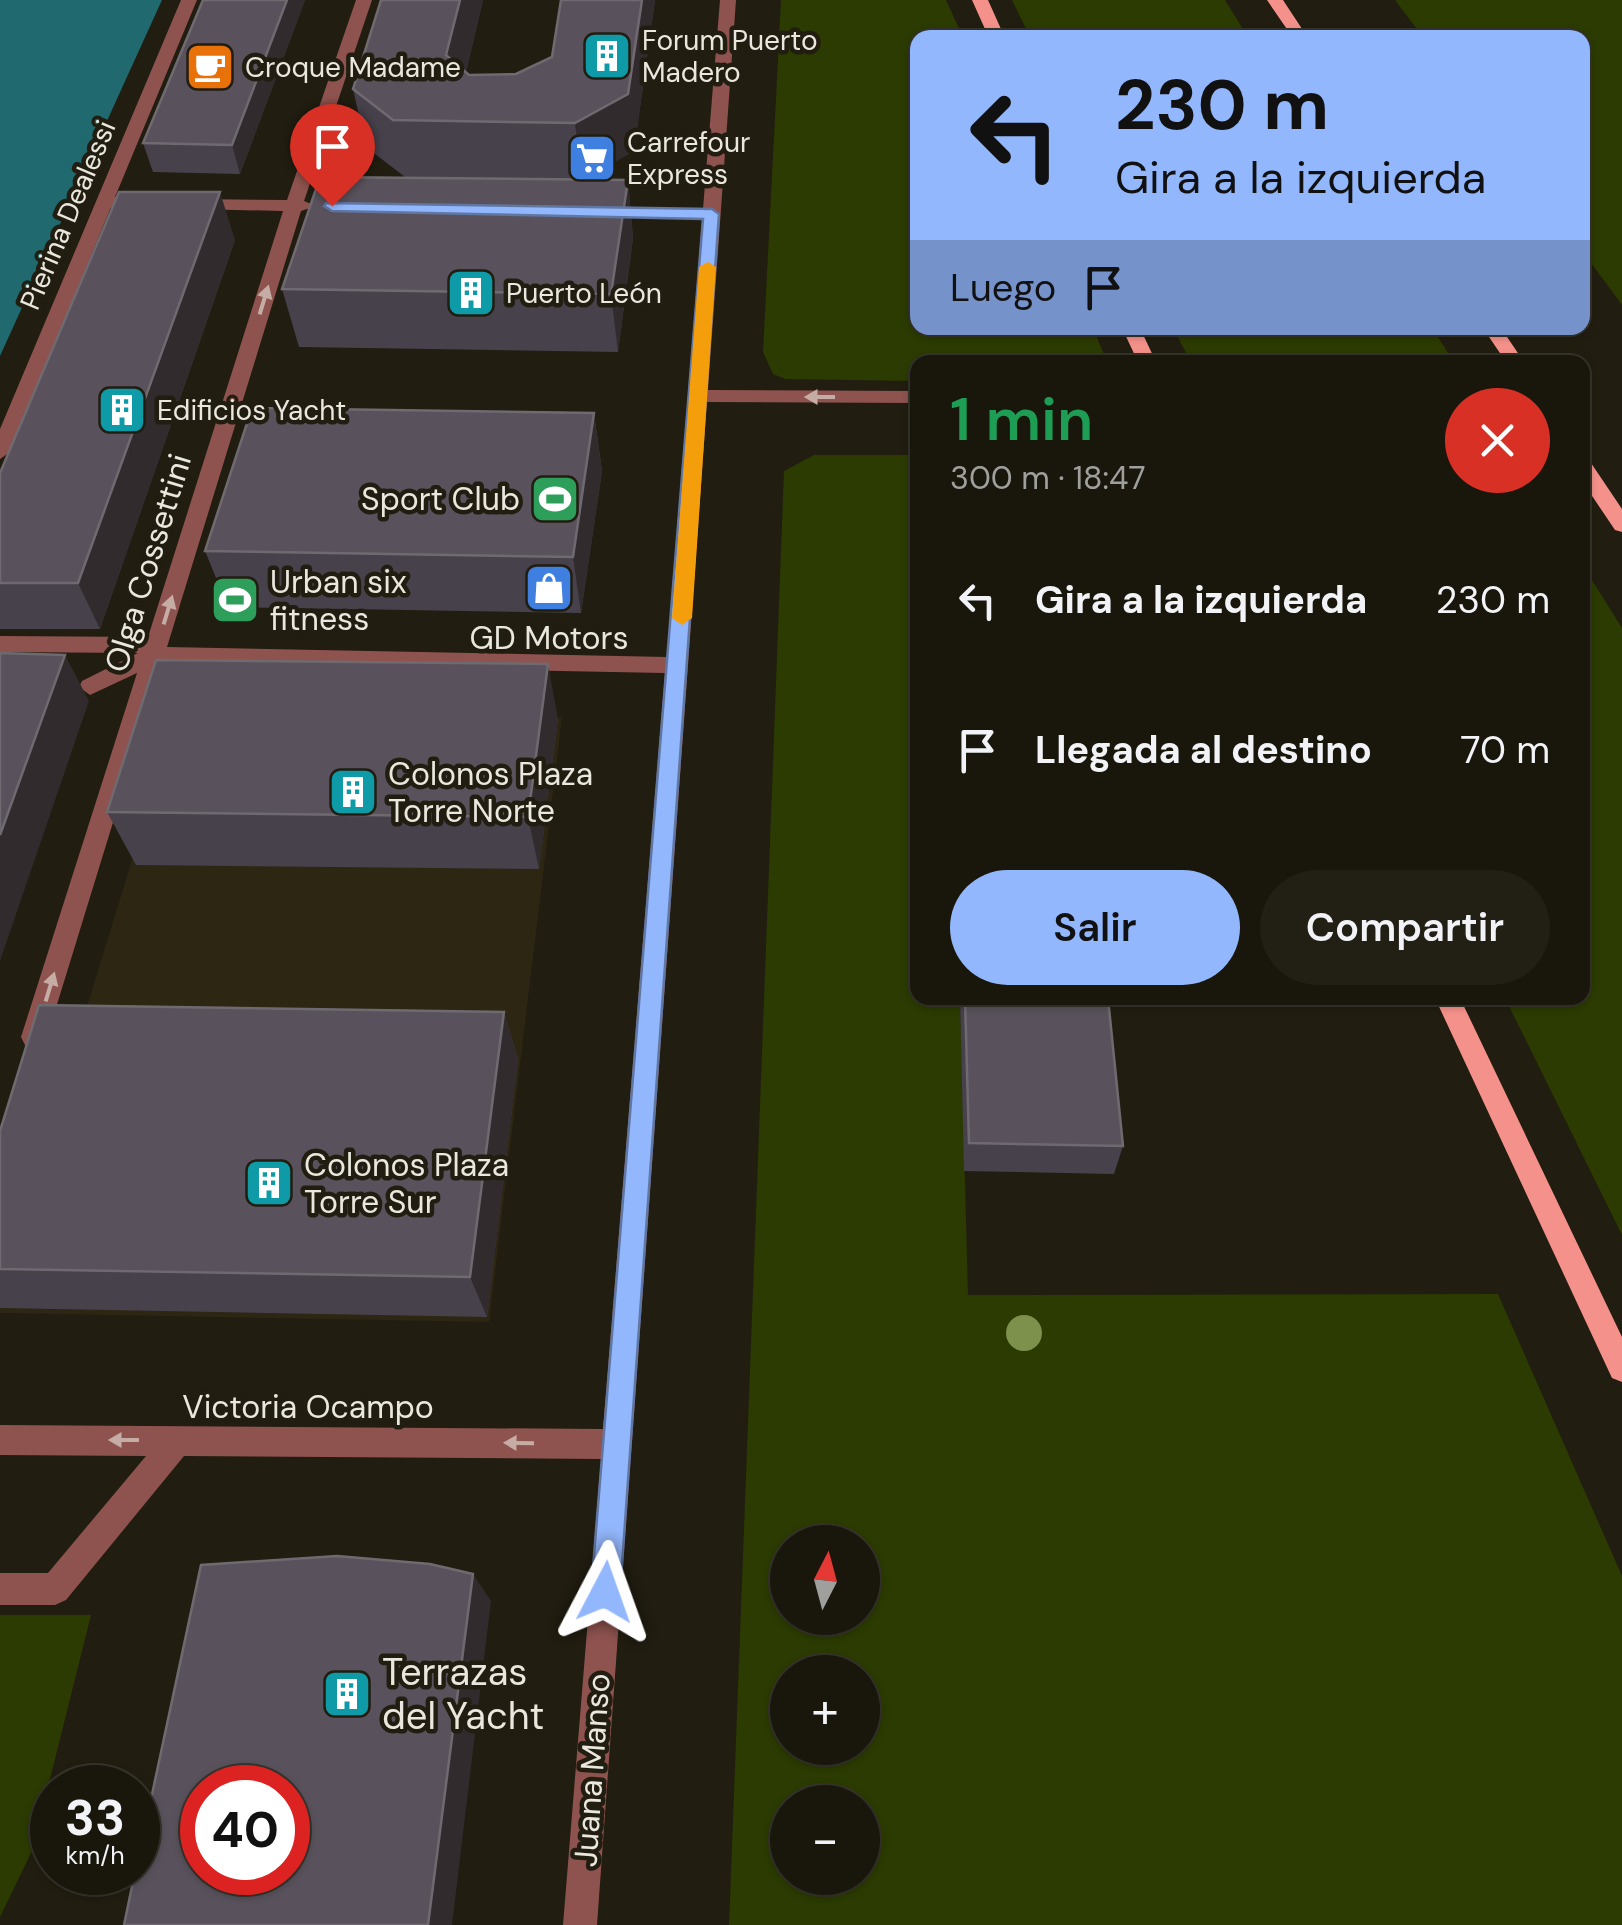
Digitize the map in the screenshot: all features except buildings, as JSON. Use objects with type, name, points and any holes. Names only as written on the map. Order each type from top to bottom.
[{"type":"main road","points":[[980,0],[993,30]]},
{"type":"main road","points":[[1278,2],[1297,30]]},
{"type":"main road","points":[[1590,477],[1622,525]]},
{"type":"main road","points":[[1450,1005],[1622,1368]]},
{"type":"street","name":"Pierina Dealessi","points":[[0,452],[189,0]]},
{"type":"street","name":"Olga Cossettini","points":[[29,1055],[294,205],[364,0]]},
{"type":"street","name":"Juana Manso","points":[[580,1925],[728,0]]},
{"type":"street","points":[[102,202],[334,206]]},
{"type":"street","points":[[572,211],[712,214]]},
{"type":"street","points":[[698,396],[910,397]]},
{"type":"street","points":[[0,644],[679,664]]},
{"type":"street","points":[[143,687],[80,687],[154,650]]},
{"type":"street","name":"Victoria Ocampo","points":[[0,1440],[616,1444]]},
{"type":"street","points":[[0,1589],[55,1589],[177,1441]]},
{"type":"shaded area","points":[[177,713],[562,717],[489,1322],[0,1313],[0,1290]]},
{"type":"green space","points":[[781,0],[946,0],[960,30],[910,30],[910,335],[1096,335],[1104,355],[910,355],[910,381],[785,379],[773,374],[763,352]]},
{"type":"green space","points":[[1012,0],[1225,0],[1244,30],[1027,30]]},
{"type":"green space","points":[[1395,0],[1622,0],[1622,305],[1590,262],[1590,30],[1418,30]]},
{"type":"green space","points":[[1177,335],[1437,335],[1449,355],[1187,355]]},
{"type":"green space","points":[[814,455],[910,455],[910,1005],[960,1005],[968,1295],[1498,1294],[1622,1576],[1622,1925],[729,1925],[784,471]]},
{"type":"green space","points":[[1590,577],[1622,628],[1622,1235],[1508,1005],[1590,1005]]},
{"type":"green space","points":[[0,1615],[91,1615],[54,1765],[30,1765],[30,1855],[0,1917]]},
{"type":"water","points":[[0,0],[162,0],[0,356]]},
{"type":"slow traffic","points":[[682,618],[708,267]]},
{"type":"place","name":"Forum Puerto Madero","points":[[607,56]]},
{"type":"place","name":"Croque Madame","points":[[210,67]]},
{"type":"place","name":"Carrefour Express","points":[[592,158]]},
{"type":"place","name":"Puerto León","points":[[471,293]]},
{"type":"place","name":"Edificios Yacht","points":[[122,410]]},
{"type":"place","name":"Sport Club","points":[[555,499]]},
{"type":"place","name":"GD Motors","points":[[549,588]]},
{"type":"place","name":"Urban six fitness","points":[[235,600]]},
{"type":"place","name":"Colonos Plaza Torre Norte","points":[[353,792]]},
{"type":"place","name":"Colonos Plaza Torre Sur","points":[[269,1183]]},
{"type":"place","name":"Terrazas del Yacht","points":[[347,1694]]},
{"type":"route","points":[[332,206],[712,214],[605,1592]]}]
